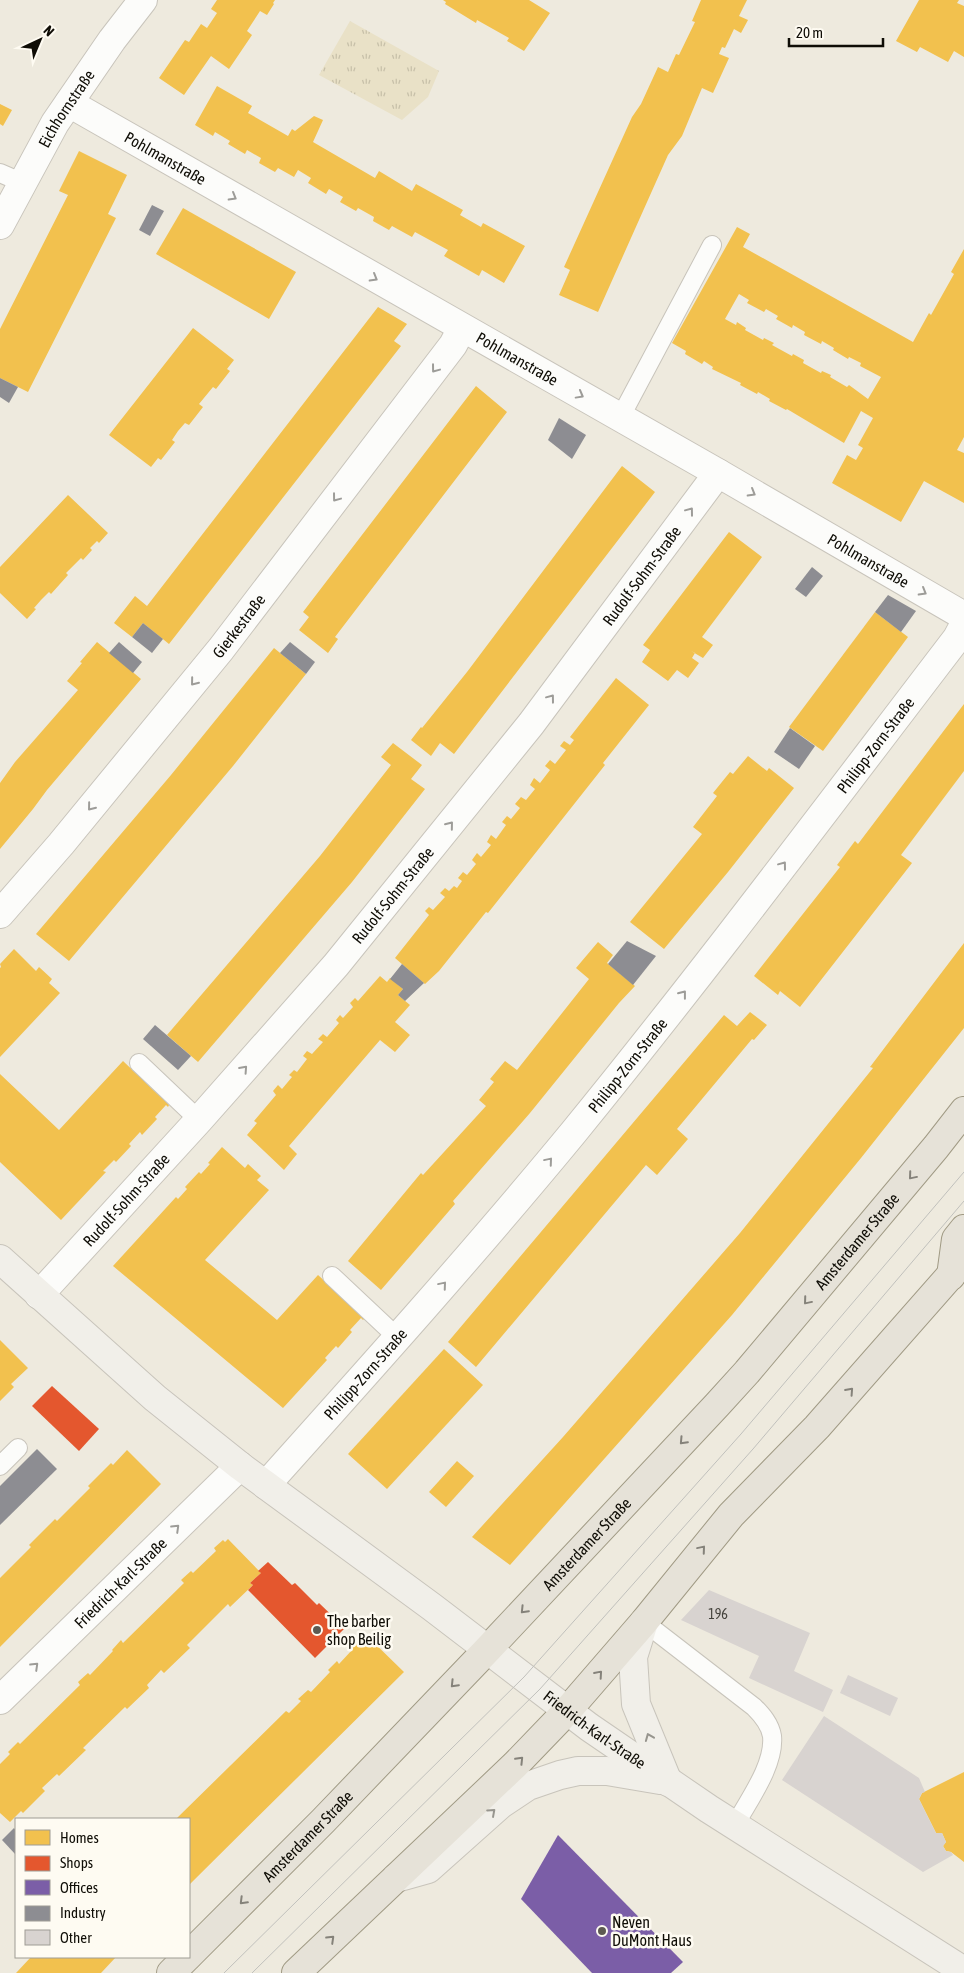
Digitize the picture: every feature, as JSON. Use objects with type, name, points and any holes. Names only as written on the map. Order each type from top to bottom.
[{"type":"main road","name":"Amsterdamer Straße","points":[[190,1954],[488,1649],[747,1372],[936,1148],[964,1111]]},
{"type":"main road","points":[[936,1148],[964,1144]]},
{"type":"main road","points":[[296,1973],[515,1765],[567,1711],[644,1622],[731,1515],[817,1427],[958,1268],[956,1239],[964,1229]]},
{"type":"main road","name":"Friedrich-Karl-Straße","points":[[2,1264],[155,1398],[240,1466],[488,1649],[567,1711],[668,1782],[964,1971]]},
{"type":"main road","points":[[644,1622],[634,1656],[636,1704],[668,1782]]},
{"type":"main road","points":[[396,1878],[428,1869],[501,1804],[528,1786],[536,1783],[578,1771],[607,1771],[668,1782]]},
{"type":"main road","name":"Amsterdamer Straße","points":[[171,1973],[186,1958]]},
{"type":"street","name":"Eichhornstraße","points":[[3,213],[12,178],[55,124],[112,40],[143,0]]},
{"type":"street","name":"Pohlmanstraße","points":[[70,103],[718,473],[964,616]]},
{"type":"street","name":"Gierkestraße","points":[[5,908],[61,844],[221,649],[453,345],[462,328]]},
{"type":"street","name":"Rudolf-Sohm-Straße","points":[[39,1295],[205,1113],[336,965],[519,739],[718,473]]},
{"type":"street","name":"Philipp-Zorn-Straße","points":[[266,1485],[405,1330],[572,1133],[721,946],[951,646],[964,625]]},
{"type":"street","name":"Friedrich-Karl-Straße","points":[[0,1700],[240,1466]]},
{"type":"lane","points":[[620,418],[712,245]]},
{"type":"lane","points":[[139,1063],[205,1113]]},
{"type":"lane","points":[[332,1276],[405,1330]]},
{"type":"lane","points":[[0,1466],[18,1448]]},
{"type":"lane","points":[[644,1622],[754,1706],[766,1720],[772,1736],[769,1762],[735,1825]]},
{"type":"green space","points":[[350,21],[439,71],[428,97],[402,120],[319,75]]},
{"type":"building: Homes","points":[[217,0],[275,0],[267,15],[260,11],[247,31],[252,35],[229,69],[211,56],[184,95],[159,78],[185,40],[189,42],[201,24],[207,28],[217,13],[211,9]]},
{"type":"building: Homes","points":[[443,0],[529,0],[550,13],[524,51],[507,41],[509,38],[477,20],[476,23],[445,4],[446,2]]},
{"type":"building: Homes","points":[[701,0],[747,0],[739,16],[748,20],[741,33],[734,29],[725,48],[722,47],[719,54],[729,58],[713,93],[702,88],[682,136],[668,155],[598,312],[559,295],[570,270],[564,267],[632,117],[641,104],[658,67],[668,72],[676,54],[679,55],[695,22],[692,21]]},
{"type":"building: Homes","points":[[919,0],[959,0],[957,3],[964,6],[964,57],[954,51],[948,62],[920,47],[917,52],[896,41]]},
{"type":"building: Homes","points":[[217,86],[252,106],[248,113],[288,136],[292,129],[295,131],[314,116],[323,120],[313,142],[375,178],[379,171],[412,191],[416,184],[463,210],[460,215],[481,227],[483,223],[525,246],[504,283],[482,270],[479,276],[444,256],[448,250],[415,232],[412,237],[392,226],[389,230],[373,221],[374,217],[358,208],[356,211],[340,202],[343,197],[329,189],[326,194],[308,183],[311,178],[298,170],[294,177],[278,168],[275,172],[259,163],[261,158],[247,150],[245,154],[228,144],[230,141],[215,132],[213,136],[195,125]]},
{"type":"building: Homes","points":[[0,104],[12,110],[3,126],[0,124]]},
{"type":"building: Homes","points":[[79,151],[127,175],[108,214],[116,218],[28,392],[0,378],[0,329],[68,195],[59,191]]},
{"type":"building: Homes","points":[[183,208],[296,272],[269,319],[156,254]]},
{"type":"building: Homes","points":[[737,227],[750,234],[743,247],[913,342],[954,274],[951,272],[964,249],[964,437],[957,450],[964,453],[964,503],[924,481],[901,522],[832,483],[847,455],[856,460],[863,448],[858,445],[873,418],[861,411],[844,443],[787,409],[769,401],[770,399],[758,392],[757,394],[740,385],[741,383],[712,369],[713,367],[704,361],[702,364],[685,354],[686,351],[672,343]],"holes":[[[739,294],[749,300],[747,303],[764,312],[766,309],[778,316],[776,319],[792,328],[793,325],[805,332],[804,335],[821,344],[822,341],[834,348],[833,350],[848,359],[849,357],[861,363],[860,366],[881,377],[868,399],[849,385],[847,387],[830,377],[831,375],[822,371],[821,373],[803,363],[804,360],[772,345],[774,343],[764,338],[763,340],[745,330],[746,328],[737,322],[736,325],[725,319]]]},
{"type":"building: Homes","points":[[378,307],[407,324],[394,341],[401,346],[169,644],[143,623],[132,637],[114,623],[135,596],[147,606]]},
{"type":"building: Homes","points":[[193,328],[234,360],[227,369],[230,371],[216,389],[213,387],[199,404],[203,407],[189,425],[185,423],[178,431],[172,440],[175,442],[161,460],[158,458],[151,467],[109,435]]},
{"type":"building: Homes","points":[[476,386],[507,412],[335,637],[338,639],[328,653],[299,630],[309,617],[303,612]]},
{"type":"building: Homes","points":[[622,466],[655,492],[454,754],[440,743],[431,756],[411,740],[467,672]]},
{"type":"building: Homes","points":[[68,495],[108,533],[99,543],[97,541],[90,548],[92,550],[83,560],[81,558],[66,573],[68,575],[51,594],[49,592],[41,600],[27,619],[0,593],[0,567]]},
{"type":"building: Homes","points":[[729,532],[762,557],[702,637],[713,645],[703,658],[695,653],[692,658],[699,663],[688,678],[677,670],[668,681],[642,662],[650,650],[643,645]]},
{"type":"building: Homes","points":[[875,612],[908,637],[823,751],[789,727]]},
{"type":"building: Homes","points":[[97,642],[141,679],[0,849],[0,783],[15,762],[78,690],[67,681]]},
{"type":"building: Homes","points":[[274,648],[306,674],[233,766],[69,961],[36,934],[171,775]]},
{"type":"building: Homes","points":[[616,678],[649,705],[603,763],[605,765],[488,913],[486,912],[439,971],[425,984],[395,958],[429,915],[425,911],[429,907],[433,910],[445,897],[440,893],[445,888],[449,891],[454,886],[457,888],[462,881],[458,878],[463,872],[467,875],[476,864],[472,860],[477,853],[481,857],[491,845],[487,842],[491,835],[496,839],[506,825],[502,822],[507,816],[511,819],[520,808],[515,804],[521,797],[526,800],[535,789],[530,785],[534,778],[540,783],[550,770],[545,766],[550,760],[555,764],[566,750],[560,746],[564,741],[570,745],[574,740],[570,737]]},
{"type":"building: Homes","points":[[964,704],[964,771],[901,855],[912,863],[800,1007],[780,991],[778,995],[754,976],[840,867],[837,865],[855,841],[858,844]]},
{"type":"building: Homes","points":[[393,743],[422,765],[411,779],[425,789],[352,882],[198,1062],[167,1035],[320,856],[391,765],[381,757]]},
{"type":"building: Homes","points":[[748,756],[767,771],[769,768],[794,788],[664,949],[630,922],[702,834],[693,827],[717,796],[713,793],[730,772],[733,774]]},
{"type":"building: Homes","points":[[598,942],[613,955],[607,963],[635,986],[530,1113],[453,1201],[455,1204],[381,1290],[348,1261],[421,1173],[423,1175],[486,1106],[479,1100],[494,1082],[490,1079],[505,1061],[517,1070],[589,979],[576,968]]},
{"type":"building: Homes","points":[[964,943],[964,1028],[861,1158],[732,1315],[510,1565],[472,1537],[563,1437],[740,1233],[873,1068],[870,1067]]},
{"type":"building: Homes","points":[[14,949],[36,971],[39,967],[52,979],[49,983],[60,993],[0,1057],[0,964]]},
{"type":"building: Homes","points":[[380,976],[387,982],[390,978],[403,989],[398,995],[410,1005],[395,1022],[410,1035],[395,1052],[380,1040],[289,1146],[297,1154],[284,1170],[247,1135],[257,1123],[254,1121],[276,1095],[273,1091],[278,1085],[282,1089],[292,1077],[289,1075],[294,1070],[297,1072],[307,1059],[303,1056],[307,1051],[312,1054],[323,1042],[318,1039],[323,1034],[327,1037],[339,1023],[336,1020],[340,1015],[343,1018],[353,1007],[350,1003],[355,998],[358,1001]]},
{"type":"building: Homes","points":[[750,1012],[767,1025],[754,1040],[752,1039],[677,1129],[688,1139],[657,1175],[646,1165],[476,1367],[448,1342],[724,1015],[737,1026]]},
{"type":"building: Homes","points":[[123,1061],[169,1105],[168,1107],[166,1105],[155,1117],[157,1119],[142,1135],[140,1132],[129,1144],[131,1146],[116,1162],[114,1160],[103,1171],[106,1172],[61,1220],[0,1162],[0,1074],[59,1130]]},
{"type":"building: Homes","points":[[222,1147],[245,1168],[248,1164],[261,1176],[257,1180],[269,1190],[205,1260],[277,1320],[318,1275],[365,1318],[363,1320],[361,1318],[350,1330],[352,1332],[338,1348],[336,1346],[325,1358],[327,1360],[283,1408],[113,1266],[176,1197],[178,1199],[187,1189],[185,1187],[199,1172],[201,1174]]},
{"type":"building: Homes","points":[[0,1340],[28,1368],[11,1384],[14,1387],[0,1401]]},
{"type":"building: Homes","points":[[444,1349],[483,1385],[387,1489],[348,1454]]},
{"type":"building: Homes","points":[[127,1450],[161,1484],[0,1647],[0,1578],[31,1547],[29,1545],[55,1519],[57,1521],[90,1488],[88,1486],[111,1463],[113,1465]]},
{"type":"building: Homes","points":[[457,1461],[474,1476],[446,1507],[429,1492]]},
{"type":"building: Homes","points":[[228,1539],[261,1573],[250,1583],[253,1585],[230,1607],[228,1604],[187,1645],[190,1648],[164,1673],[161,1670],[147,1685],[149,1688],[127,1709],[125,1707],[83,1748],[86,1750],[59,1776],[57,1774],[42,1788],[45,1791],[23,1813],[21,1811],[10,1822],[0,1813],[0,1764],[10,1754],[8,1752],[18,1742],[20,1744],[80,1685],[78,1682],[88,1673],[90,1675],[121,1640],[123,1643],[184,1583],[181,1580],[191,1571],[193,1573],[216,1551],[214,1548],[223,1540],[225,1542]]},
{"type":"building: Homes","points":[[364,1633],[404,1672],[190,1884],[190,1818],[177,1818],[286,1711],[289,1713],[301,1701],[298,1699],[308,1690],[311,1692],[330,1672],[328,1670],[337,1661],[339,1664],[352,1650],[350,1647]]},
{"type":"building: Homes","points":[[964,1772],[964,1862],[951,1852],[946,1851],[943,1846],[946,1842],[942,1833],[936,1833],[919,1799],[922,1793]]},
{"type":"building: Homes","points":[[30,1958],[115,1958],[101,1973],[16,1973]]},
{"type":"building: Shops","points":[[52,1386],[99,1429],[79,1451],[32,1406]]},
{"type":"building: Shops","points":[[268,1562],[292,1585],[295,1583],[317,1605],[319,1603],[345,1628],[315,1658],[248,1590],[253,1585],[250,1583],[261,1573],[258,1571]]},
{"type":"building: Offices","name":"Neven DuMont Haus","points":[[558,1835],[683,1962],[671,1973],[592,1973],[521,1899]]},
{"type":"building: Industry","points":[[152,205],[164,211],[150,236],[139,230]]},
{"type":"building: Industry","points":[[0,378],[18,387],[9,403],[0,397]]},
{"type":"building: Industry","points":[[559,418],[586,435],[572,459],[548,440]]},
{"type":"building: Industry","points":[[812,567],[823,576],[806,597],[795,589]]},
{"type":"building: Industry","points":[[888,595],[916,611],[901,632],[875,612]]},
{"type":"building: Industry","points":[[143,623],[163,639],[152,653],[132,637]]},
{"type":"building: Industry","points":[[119,642],[142,662],[133,673],[109,653]]},
{"type":"building: Industry","points":[[290,642],[315,662],[306,674],[280,653]]},
{"type":"building: Industry","points":[[790,728],[815,746],[799,769],[774,752]]},
{"type":"building: Industry","points":[[627,941],[656,956],[633,985],[608,964]]},
{"type":"building: Industry","points":[[402,964],[424,983],[405,1001],[398,995],[403,989],[390,979]]},
{"type":"building: Industry","points":[[155,1025],[191,1056],[178,1070],[143,1039]]},
{"type":"building: Industry","points":[[37,1449],[57,1469],[0,1525],[0,1486]]},
{"type":"building: Industry","points":[[14,1828],[15,1854],[2,1840]]},
{"type":"building: Other","points":[[709,1590],[810,1633],[794,1671],[833,1690],[823,1712],[749,1678],[759,1656],[681,1620]]},
{"type":"building: Other","points":[[848,1675],[898,1698],[890,1716],[840,1693]]},
{"type":"building: Other","points":[[824,1716],[919,1778],[925,1792],[922,1793],[919,1799],[936,1833],[942,1833],[946,1842],[943,1846],[946,1851],[951,1852],[953,1855],[923,1872],[782,1780]]},
{"type":"tram line","points":[[224,1973],[524,1677],[741,1434],[964,1172]]},
{"type":"tram line","points":[[252,1973],[540,1689],[753,1449],[964,1201]]},
{"type":"place","name":"The barber shop Beilig","points":[[317,1630]]},
{"type":"place","name":"Neven DuMont Haus","points":[[602,1931]]}]
